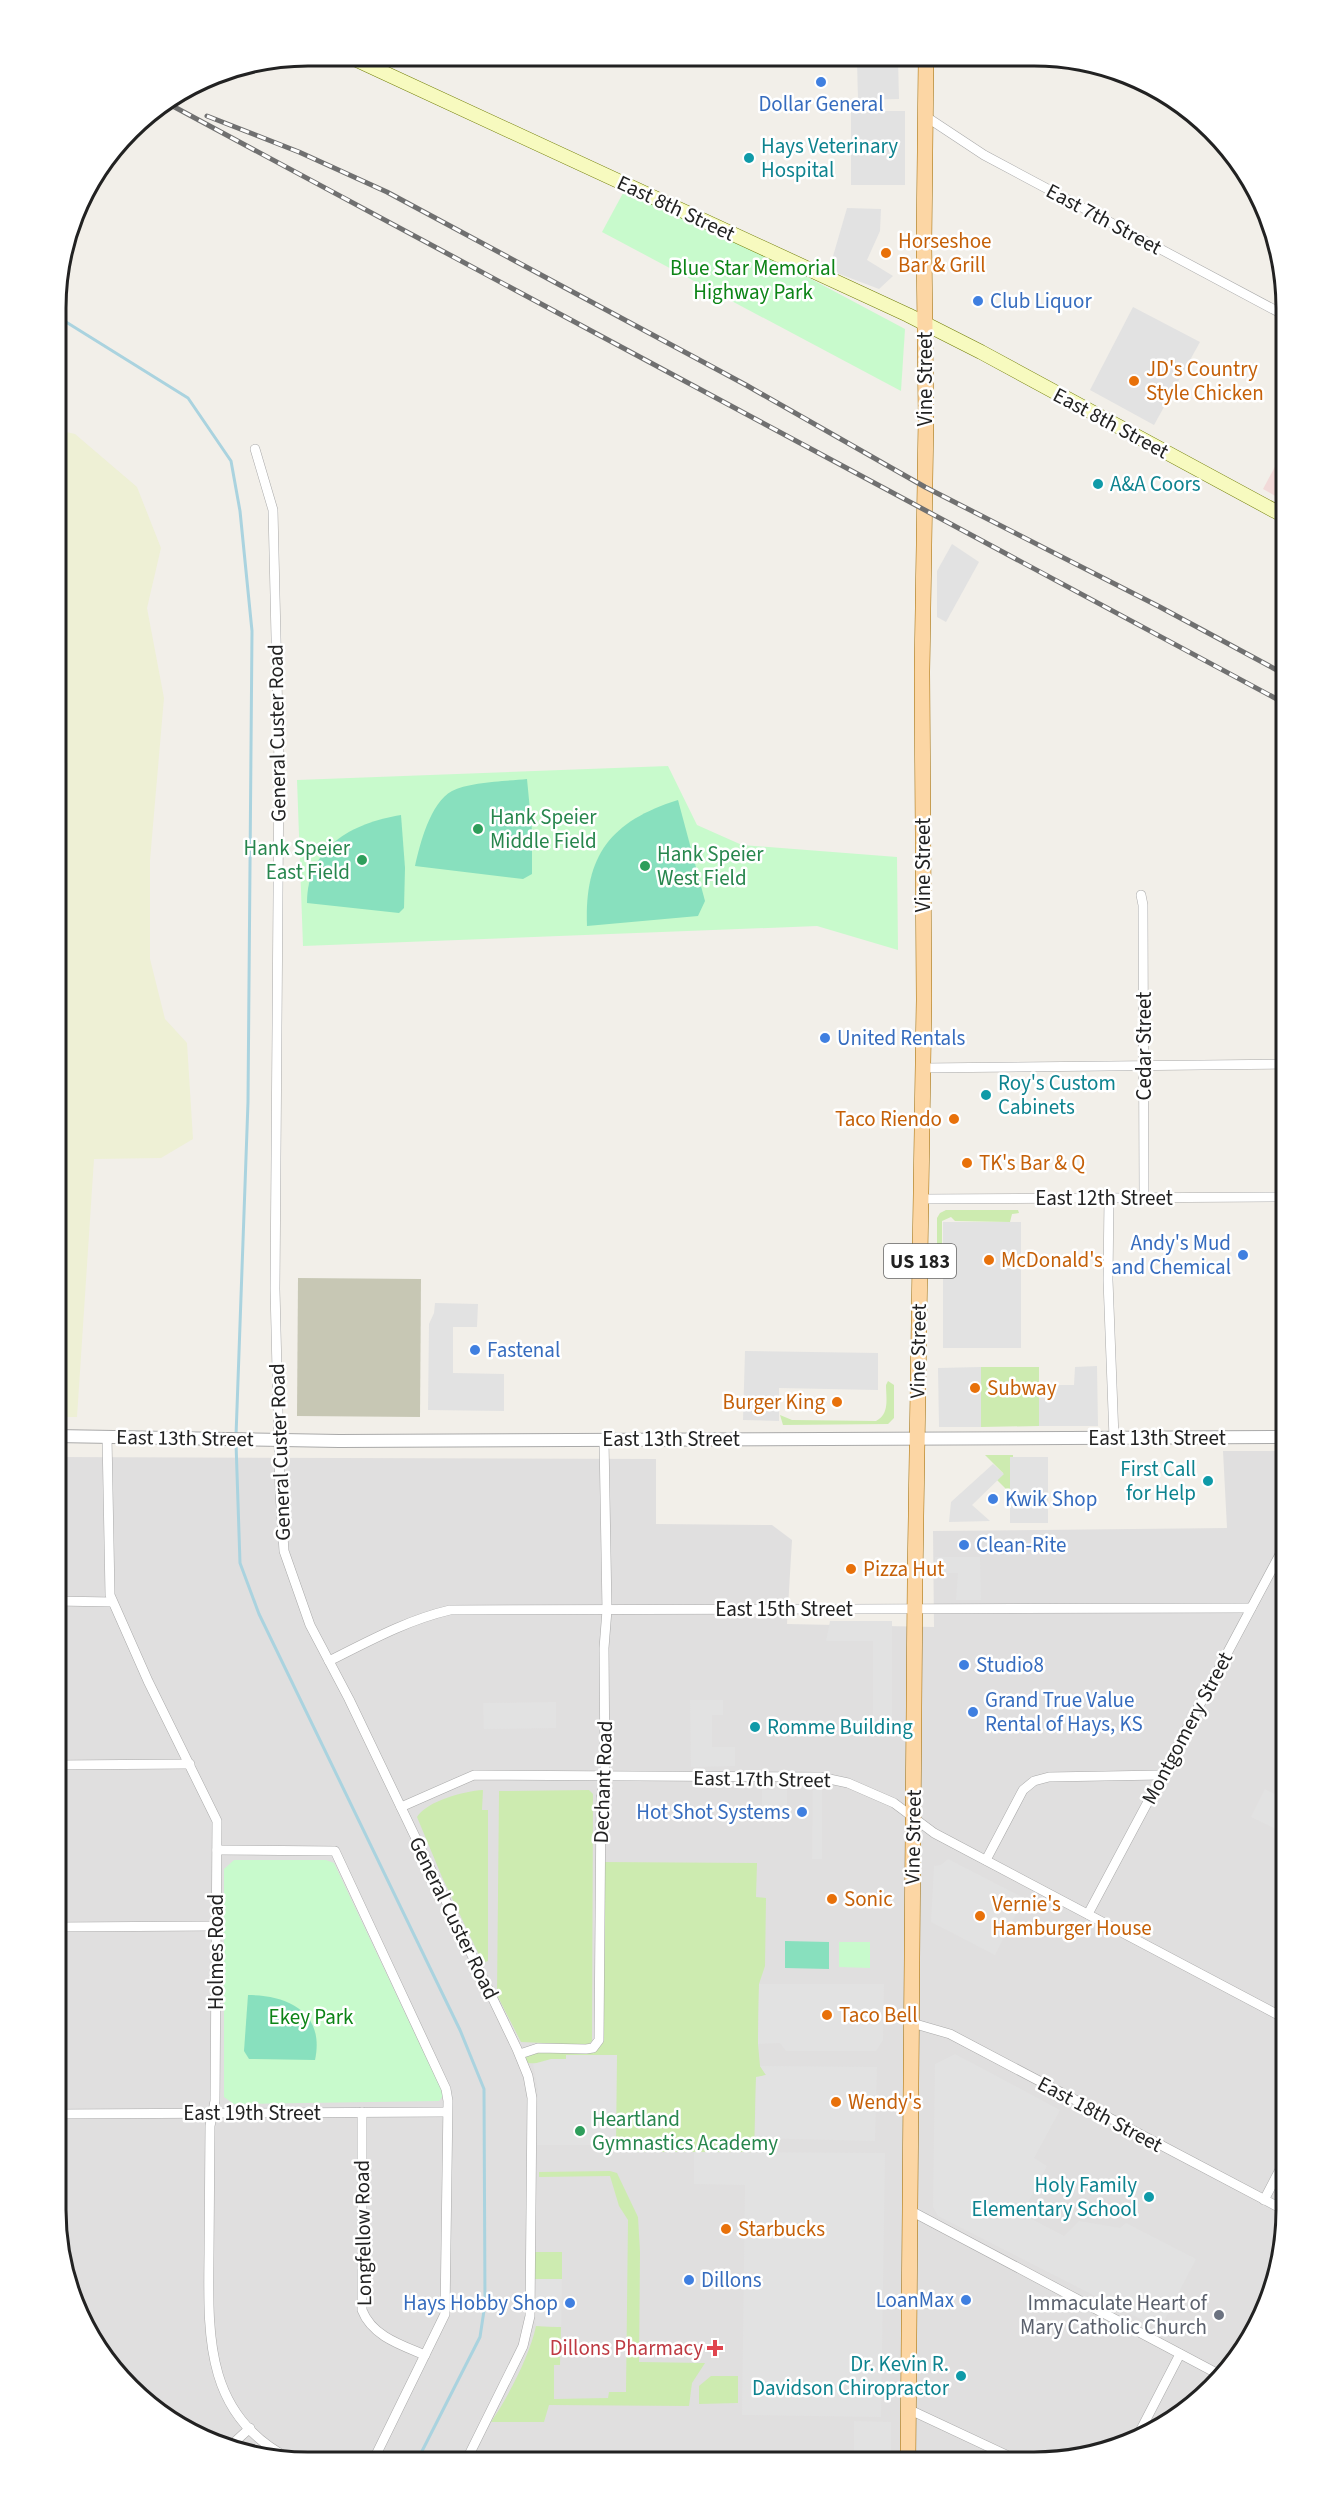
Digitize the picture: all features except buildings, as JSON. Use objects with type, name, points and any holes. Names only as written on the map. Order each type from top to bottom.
[{"type":"main road","name":"East 8th Street","points":[[370,66],[925,324],[1276,512]]},
{"type":"main road","name":"Vine Street","points":[[908,2452],[915,1609],[923,1068],[921,672],[926,418],[926,66]]},
{"type":"street","name":"East 7th Street","points":[[925,116],[984,155],[1276,310]]},
{"type":"street","name":"General Custer Road","points":[[255,449],[273,510],[279,764],[275,1289],[284,1551],[310,1625],[520,2054],[528,2076],[532,2098],[530,2316],[522,2346],[470,2452]]},
{"type":"street","name":"Cedar Street","points":[[1141,895],[1143,905],[1144,1198]]},
{"type":"street","points":[[923,1068],[1276,1064]]},
{"type":"street","name":"East 12th Street","points":[[921,1199],[1276,1197]]},
{"type":"street","points":[[1109,1198],[1108,1280],[1114,1438]]},
{"type":"street","name":"East 13th Street","points":[[66,1436],[279,1439],[1276,1437]]},
{"type":"street","name":"Holmes Road","points":[[107,1436],[110,1595],[148,1681],[217,1821],[215,2101],[210,2126],[209,2338],[222,2388],[250,2428],[277,2450]]},
{"type":"street","name":"Dechant Road","points":[[520,2054],[538,2048],[593,2048],[599,2040],[601,1798],[605,1776],[607,1610],[604,1439]]},
{"type":"street","name":"Montgomery Street","points":[[1088,1914],[1276,1562]]},
{"type":"street","points":[[66,1602],[112,1602]]},
{"type":"street","name":"East 15th Street","points":[[329,1661],[402,1624],[422,1616],[450,1610],[1251,1608]]},
{"type":"street","points":[[66,1765],[190,1764]]},
{"type":"street","name":"East 17th Street","points":[[401,1807],[474,1775],[837,1779],[894,1803],[934,1833],[1276,2014]]},
{"type":"street","points":[[986,1860],[1023,1790],[1034,1781],[1048,1777],[1161,1775]]},
{"type":"street","points":[[217,1850],[335,1851],[446,2089],[445,2314],[377,2452]]},
{"type":"street","points":[[66,1927],[216,1926]]},
{"type":"street","name":"East 18th Street","points":[[912,2023],[950,2034],[1276,2206]]},
{"type":"street","name":"Longfellow Road","points":[[362,2112],[362,2310],[367,2321],[378,2332],[425,2355]]},
{"type":"street","name":"East 19th Street","points":[[66,2114],[447,2112]]},
{"type":"street","points":[[1264,2200],[1276,2177]]},
{"type":"street","points":[[911,2211],[1214,2372]]},
{"type":"street","points":[[1143,2426],[1180,2354]]},
{"type":"street","points":[[908,2409],[1000,2452]]},
{"type":"street","points":[[236,2441],[250,2428]]},
{"type":"shaded area","points":[[857,66],[898,66],[899,99],[858,100]]},
{"type":"shaded area","points":[[851,111],[905,111],[905,185],[851,185]]},
{"type":"shaded area","points":[[847,208],[881,209],[880,231],[867,260],[893,276],[879,289],[829,270]]},
{"type":"shaded area","points":[[1133,307],[1200,342],[1154,425],[1090,390]]},
{"type":"shaded area","points":[[66,432],[75,434],[137,487],[161,548],[147,608],[164,698],[150,860],[150,959],[165,1019],[187,1043],[193,1139],[161,1158],[94,1159],[77,1417],[66,1417]]},
{"type":"shaded area","points":[[1276,465],[1276,496],[1263,489]]},
{"type":"shaded area","points":[[952,544],[979,562],[946,622],[937,617],[937,571]]},
{"type":"shaded area","points":[[943,1222],[1021,1222],[1021,1348],[943,1348]]},
{"type":"shaded area","points":[[298,1278],[421,1279],[420,1417],[297,1416]]},
{"type":"shaded area","points":[[435,1303],[478,1304],[477,1327],[453,1327],[453,1373],[504,1374],[504,1411],[428,1410],[429,1324]]},
{"type":"shaded area","points":[[745,1351],[878,1353],[878,1390],[779,1388],[779,1421],[743,1420]]},
{"type":"shaded area","points":[[1097,1366],[1098,1426],[1039,1426],[1039,1385],[1074,1385],[1075,1367]]},
{"type":"shaded area","points":[[981,1367],[981,1427],[939,1427],[938,1368]]},
{"type":"shaded area","points":[[1223,1451],[1276,1451],[1276,2210],[1274,2242],[1268,2273],[1258,2303],[1244,2331],[1216,2370],[1181,2402],[1155,2420],[1127,2434],[1097,2444],[1066,2450],[1034,2452],[308,2452],[276,2450],[245,2444],[215,2434],[187,2420],[148,2392],[116,2357],[98,2331],[84,2303],[74,2273],[68,2242],[66,2210],[66,1457],[656,1459],[656,1524],[772,1525],[792,1540],[787,1624],[934,1627],[933,1531],[1227,1528]]},
{"type":"shaded area","points":[[1010,1457],[1048,1457],[1048,1523],[1010,1523]]},
{"type":"shaded area","points":[[993,1464],[1004,1474],[972,1505],[990,1521],[949,1522],[951,1502]]},
{"type":"shaded area","points":[[935,1557],[980,1557],[981,1600],[956,1600],[958,1573],[935,1573]]},
{"type":"shaded area","points":[[830,1621],[892,1621],[892,1724],[873,1724],[873,1641],[826,1641]]},
{"type":"shaded area","points":[[690,1700],[723,1700],[723,1715],[712,1715],[712,1747],[735,1747],[735,1766],[691,1767]]},
{"type":"shaded area","points":[[556,1702],[556,1728],[484,1729],[483,1703]]},
{"type":"shaded area","points":[[813,1788],[822,1788],[822,1859],[812,1859]]},
{"type":"shaded area","points":[[1265,1789],[1276,1795],[1276,1829],[1251,1817]]},
{"type":"shaded area","points":[[762,1790],[787,1790],[787,1809],[762,1809]]},
{"type":"shaded area","points":[[948,1859],[1024,1898],[995,1955],[931,1922],[934,1866],[941,1865]]},
{"type":"shaded area","points":[[759,1984],[884,1984],[883,2040],[876,2051],[786,2051],[780,2043],[758,2044]]},
{"type":"shaded area","points":[[955,2054],[1060,2110],[1034,2158],[1047,2166],[1022,2214],[1064,2236],[1079,2221],[1120,2228],[1126,2223],[1196,2259],[1160,2329],[938,2216],[933,2207],[935,2064]]},
{"type":"shaded area","points":[[566,2055],[617,2055],[616,2145],[537,2145],[538,2090],[533,2064],[551,2059],[566,2059]]},
{"type":"shaded area","points":[[760,2066],[877,2067],[875,2141],[755,2138],[756,2077],[766,2075]]},
{"type":"shaded area","points":[[694,2152],[885,2153],[881,2417],[742,2415],[745,2185],[694,2184]]},
{"type":"shaded area","points":[[535,2279],[562,2279],[561,2327],[536,2326]]},
{"type":"shaded area","points":[[854,2421],[891,2422],[891,2452],[854,2452]]},
{"type":"green space","name":"Blue Star Memorial Highway Park","points":[[629,182],[905,329],[901,391],[602,232]]},
{"type":"green space","points":[[668,766],[697,825],[742,845],[897,857],[898,950],[817,926],[303,946],[297,780]]},
{"type":"green space","name":"Hank Speier Middle Field","points":[[527,779],[532,831],[532,874],[523,879],[415,866],[427,825],[444,797],[452,791],[468,786]]},
{"type":"green space","name":"Hank Speier West Field","points":[[678,800],[705,901],[698,916],[587,926],[587,901],[591,879],[597,860],[606,844],[619,830],[635,819]]},
{"type":"green space","name":"Hank Speier East Field","points":[[401,815],[405,868],[404,908],[399,913],[307,903],[309,883],[315,867],[336,841],[366,824]]},
{"type":"green space","points":[[946,1210],[1018,1210],[1019,1213],[1012,1214],[1010,1222],[955,1221],[951,1217],[942,1221],[942,1256],[939,1257],[937,1255],[937,1218]]},
{"type":"green space","points":[[981,1367],[1039,1367],[1039,1426],[981,1427]]},
{"type":"green space","points":[[888,1381],[894,1385],[894,1418],[888,1424],[783,1425],[780,1415],[792,1420],[876,1421],[885,1410]]},
{"type":"green space","points":[[985,1455],[1013,1455],[1013,1496],[997,1480],[1003,1473]]},
{"type":"green space","points":[[483,1790],[482,1810],[488,1810],[488,1961],[485,1962],[481,1959],[442,1877],[417,1817],[437,1802],[466,1792]]},
{"type":"green space","points":[[589,1790],[593,1794],[592,2041],[588,2045],[521,2042],[497,1995],[499,1791]]},
{"type":"green space","name":"Ekey Park","points":[[234,1860],[326,1860],[334,1863],[441,2089],[443,2096],[439,2101],[234,2104],[224,2097],[224,1869]]},
{"type":"green space","points":[[601,1862],[757,1863],[756,1897],[766,1898],[765,1966],[759,1984],[758,2044],[760,2066],[766,2075],[756,2078],[754,2152],[616,2152],[616,2055],[566,2055],[566,2059],[539,2063],[523,2062],[527,2050],[597,2044]]},
{"type":"green space","points":[[785,1941],[829,1942],[829,1969],[785,1968]]},
{"type":"green space","points":[[839,1942],[870,1942],[870,1968],[839,1967]]},
{"type":"green space","points":[[248,1995],[277,1999],[301,2010],[315,2030],[317,2044],[315,2060],[249,2059],[244,2051]]},
{"type":"green space","points":[[610,2171],[617,2173],[638,2217],[639,2362],[705,2363],[692,2383],[689,2406],[549,2405],[544,2422],[491,2422],[518,2376],[536,2326],[561,2327],[560,2365],[554,2365],[554,2399],[608,2398],[609,2392],[626,2392],[628,2220],[619,2206],[610,2176],[539,2177],[539,2172]]},
{"type":"green space","points":[[535,2252],[562,2252],[562,2279],[535,2279]]},
{"type":"green space","points":[[711,2376],[738,2376],[738,2403],[699,2404],[699,2386]]},
{"type":"waterway","points":[[66,322],[188,398],[231,461],[240,511],[252,631],[248,1102],[236,1436]]},
{"type":"waterway","points":[[236,1443],[240,1563],[259,1614],[460,2030],[484,2089],[485,2304],[480,2337],[422,2452]]},
{"type":"railway","points":[[174,107],[1276,699]]},
{"type":"railway","points":[[207,116],[299,152],[387,192],[746,385],[925,487],[1160,607],[1276,670]]},
{"type":"place","name":"Dollar General","points":[[821,82]]},
{"type":"place","name":"Hays Veterinary Hospital","points":[[749,158]]},
{"type":"place","name":"Horseshoe Bar & Grill","points":[[886,253]]},
{"type":"place","name":"Club Liquor","points":[[978,301]]},
{"type":"place","name":"JD's Country Style Chicken","points":[[1134,381]]},
{"type":"place","name":"A&A Coors","points":[[1098,484]]},
{"type":"place","name":"Hank Speier Middle Field","points":[[478,829]]},
{"type":"place","name":"Hank Speier East Field","points":[[362,860]]},
{"type":"place","name":"Hank Speier West Field","points":[[645,866]]},
{"type":"place","name":"United Rentals","points":[[825,1038]]},
{"type":"place","name":"Roy's Custom Cabinets","points":[[986,1095]]},
{"type":"place","name":"Taco Riendo","points":[[954,1119]]},
{"type":"place","name":"TK's Bar & Q","points":[[967,1163]]},
{"type":"place","name":"Andy's Mud and Chemical","points":[[1243,1255]]},
{"type":"place","name":"McDonald's","points":[[989,1260]]},
{"type":"place","name":"Fastenal","points":[[475,1350]]},
{"type":"place","name":"Subway","points":[[975,1388]]},
{"type":"place","name":"Burger King","points":[[837,1402]]},
{"type":"place","name":"First Call for Help","points":[[1208,1481]]},
{"type":"place","name":"Kwik Shop","points":[[993,1499]]},
{"type":"place","name":"Clean-Rite","points":[[964,1545]]},
{"type":"place","name":"Pizza Hut","points":[[851,1569]]},
{"type":"place","name":"Studio8","points":[[964,1665]]},
{"type":"place","name":"Grand True Value Rental of Hays, KS","points":[[973,1712]]},
{"type":"place","name":"Romme Building","points":[[755,1727]]},
{"type":"place","name":"Hot Shot Systems","points":[[802,1812]]},
{"type":"place","name":"Sonic","points":[[832,1899]]},
{"type":"place","name":"Vernie's Hamburger House","points":[[980,1916]]},
{"type":"place","name":"Taco Bell","points":[[827,2015]]},
{"type":"place","name":"Wendy's","points":[[836,2102]]},
{"type":"place","name":"Heartland Gymnastics Academy","points":[[580,2131]]},
{"type":"place","name":"Holy Family Elementary School","points":[[1149,2197]]},
{"type":"place","name":"Starbucks","points":[[726,2229]]},
{"type":"place","name":"Dillons","points":[[689,2280]]},
{"type":"place","name":"LoanMax","points":[[966,2300]]},
{"type":"place","name":"Hays Hobby Shop","points":[[570,2303]]},
{"type":"place","name":"Immaculate Heart of Mary Catholic Church","points":[[1219,2315]]},
{"type":"place","name":"Dillons Pharmacy","points":[[715,2348]]},
{"type":"place","name":"Dr. Kevin R. Davidson Chiropractor","points":[[961,2376]]}]
